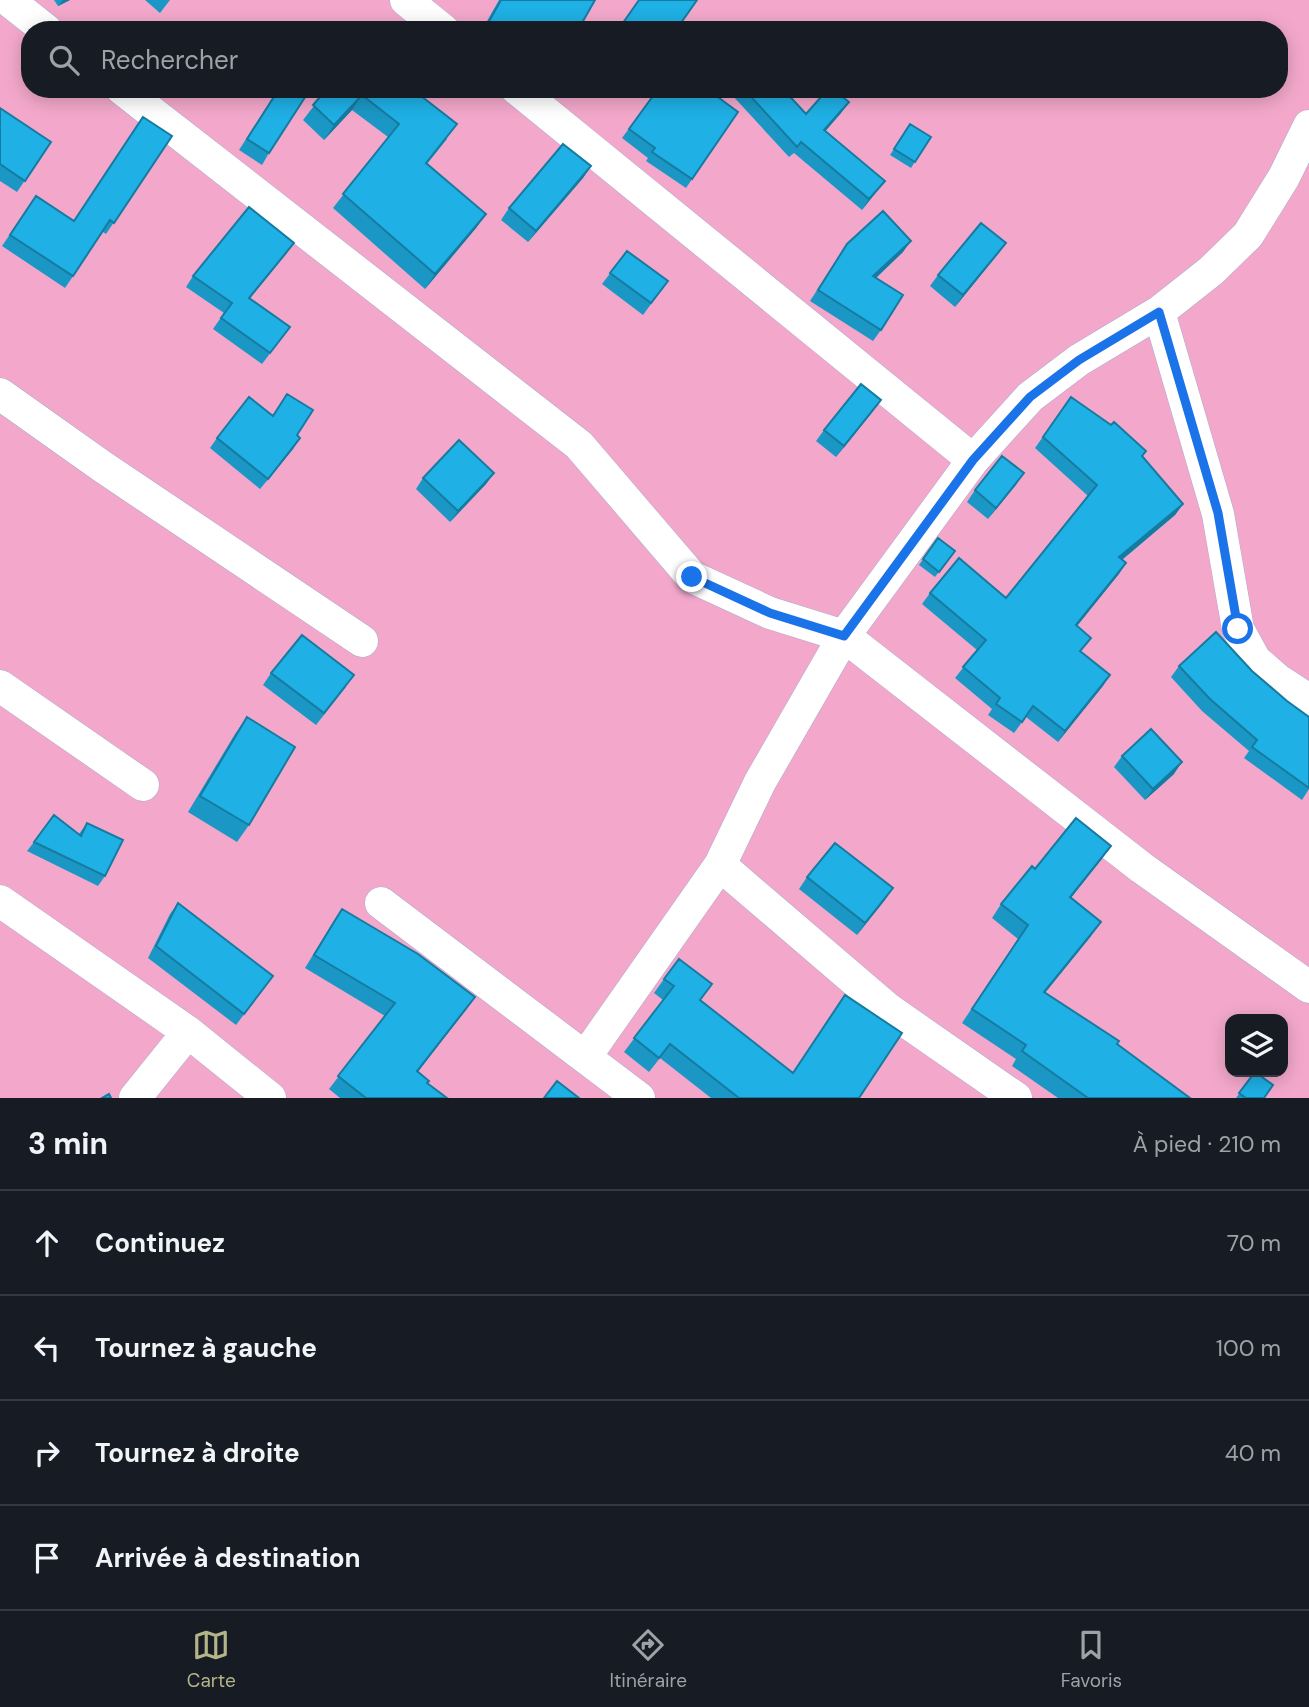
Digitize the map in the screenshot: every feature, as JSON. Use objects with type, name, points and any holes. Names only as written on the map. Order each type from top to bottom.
[{"type":"street","points":[[8,0],[35,21]]},
{"type":"street","points":[[406,0],[432,21]]},
{"type":"street","points":[[133,98],[579,445],[692,577],[770,613],[844,636],[1142,868],[1309,987]]},
{"type":"street","points":[[528,98],[973,460]]},
{"type":"street","points":[[586,1056],[720,865],[760,782],[844,636],[973,460],[1030,397],[1079,360],[1159,312],[1211,271],[1248,235],[1284,177],[1309,125]]},
{"type":"street","points":[[1159,312],[1218,513],[1238,629],[1255,660],[1278,680],[1309,700]]},
{"type":"street","points":[[0,394],[103,467],[362,641]]},
{"type":"street","points":[[0,686],[143,785]]},
{"type":"street","points":[[720,865],[888,1009],[1016,1098]]},
{"type":"street","points":[[0,901],[188,1032],[270,1098]]},
{"type":"street","points":[[381,903],[639,1098]]},
{"type":"street","points":[[135,1098],[188,1032]]},
{"type":"shaded area","points":[[0,0],[1309,0],[1309,1098],[0,1098]]},
{"type":"building","points":[[501,0],[595,0],[583,21],[489,21]]},
{"type":"building","points":[[639,0],[697,0],[682,21],[624,21]]},
{"type":"building","points":[[273,98],[304,98],[269,153],[247,139]]},
{"type":"building","points":[[319,98],[359,98],[334,125],[313,105]]},
{"type":"building","points":[[366,98],[424,98],[457,124],[426,163],[486,214],[435,274],[343,194],[399,124]]},
{"type":"building","points":[[651,98],[719,98],[738,112],[692,179],[652,152],[655,148],[629,129]]},
{"type":"building","points":[[752,98],[791,98],[806,114],[820,98],[844,98],[849,102],[824,130],[885,181],[869,199],[801,142],[797,147]]},
{"type":"building","points":[[0,108],[51,142],[25,181],[0,164]]},
{"type":"building","points":[[143,117],[172,136],[114,223],[110,220],[73,276],[10,235],[36,196],[74,221]]},
{"type":"building","points":[[910,124],[931,137],[915,162],[894,149]]},
{"type":"building","points":[[563,144],[591,166],[536,231],[509,208]]},
{"type":"building","points":[[249,207],[294,243],[249,298],[290,327],[270,353],[221,318],[232,303],[193,276]]},
{"type":"building","points":[[883,211],[911,241],[873,276],[903,295],[881,330],[818,290],[847,244]]},
{"type":"building","points":[[981,223],[1006,243],[963,295],[938,275]]},
{"type":"building","points":[[627,251],[668,281],[651,303],[610,273]]},
{"type":"building","points":[[861,384],[881,400],[844,446],[824,430]]},
{"type":"building","points":[[287,394],[313,410],[297,435],[300,438],[268,479],[217,438],[249,397],[273,416]]},
{"type":"building","points":[[1071,397],[1111,425],[1114,422],[1146,451],[1142,456],[1183,504],[1119,557],[1126,563],[1076,625],[1091,638],[1080,651],[1110,675],[1065,731],[1033,706],[1022,722],[996,704],[1000,698],[963,667],[986,640],[930,593],[959,558],[1006,598],[1097,485],[1043,437]]},
{"type":"building","points":[[459,440],[494,473],[458,511],[423,478]]},
{"type":"building","points":[[1002,456],[1024,473],[996,508],[975,490]]},
{"type":"building","points":[[938,538],[955,551],[939,572],[923,559]]},
{"type":"building","points":[[1216,632],[1252,671],[1309,717],[1309,788],[1252,747],[1257,740],[1210,699],[1179,666]]},
{"type":"building","points":[[302,635],[354,675],[324,713],[271,673]]},
{"type":"building","points":[[247,717],[295,747],[249,825],[200,796]]},
{"type":"building","points":[[1151,729],[1182,762],[1153,789],[1122,756]]},
{"type":"building","points":[[54,815],[81,836],[87,823],[123,840],[105,876],[34,842]]},
{"type":"building","points":[[1076,818],[1111,846],[1070,897],[1101,922],[1044,992],[1119,1041],[1117,1044],[1190,1098],[1088,1098],[1022,1051],[1026,1045],[972,1009],[1028,925],[1001,904],[1032,866],[1035,869]]},
{"type":"building","points":[[835,843],[893,888],[865,923],[807,877]]},
{"type":"building","points":[[178,903],[273,976],[244,1014],[156,946]]},
{"type":"building","points":[[342,909],[418,954],[475,997],[417,1071],[429,1081],[427,1083],[447,1098],[366,1098],[338,1076],[395,1003],[314,955]]},
{"type":"building","points":[[679,959],[712,984],[700,1000],[793,1073],[845,995],[902,1033],[859,1098],[739,1098],[670,1044],[659,1058],[634,1038],[674,986],[664,979]]},
{"type":"building","points":[[1251,1077],[1262,1077],[1273,1085],[1264,1098],[1246,1098],[1239,1093]]},
{"type":"building","points":[[557,1081],[579,1098],[544,1098]]},
{"type":"route","points":[[692,577],[770,613],[844,636],[973,460],[1030,397],[1079,360],[1159,312],[1218,513],[1238,629]]}]
